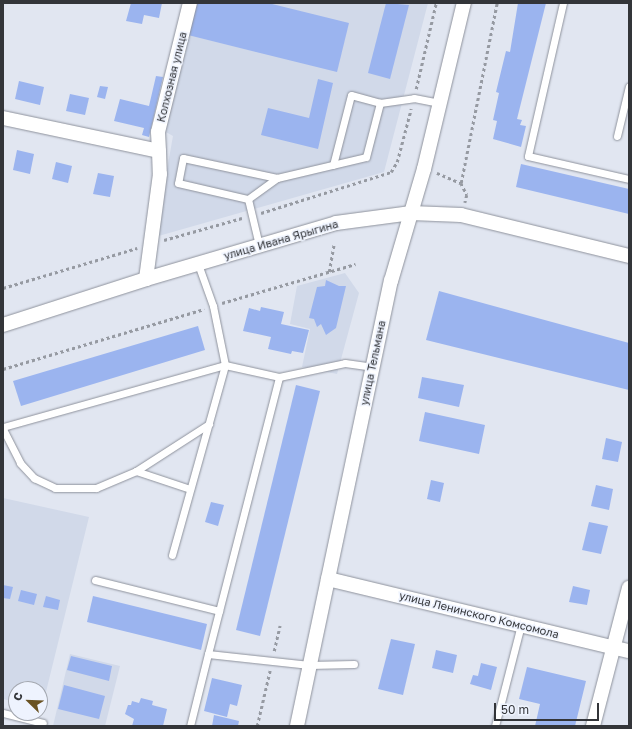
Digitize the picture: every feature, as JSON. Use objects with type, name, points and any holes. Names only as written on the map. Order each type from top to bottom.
[{"type":"street","name":"Колхозная улица","points":[[158,151],[158,132],[190,3]]},
{"type":"street","name":"улица Тельмана","points":[[297,726],[391,281],[411,213],[440,103],[464,3]]},
{"type":"street","points":[[3,118],[158,151],[160,174],[146,279]]},
{"type":"street","name":"улица Ивана Ярыгина","points":[[3,325],[146,279],[336,223],[411,213],[461,215],[629,256]]},
{"type":"street","name":"улица Ленинского Комсомола","points":[[328,579],[629,652]]},
{"type":"street","points":[[593,726],[629,588]]},
{"type":"lane","points":[[563,3],[528,156],[629,179]]},
{"type":"lane","points":[[617,136],[629,86]]},
{"type":"lane","points":[[334,165],[352,95],[380,102],[414,98],[440,103]]},
{"type":"lane","points":[[277,178],[183,158],[178,183],[248,199],[277,178],[366,157],[380,102]]},
{"type":"lane","points":[[248,199],[259,245]]},
{"type":"lane","points":[[172,555],[225,365],[213,306],[198,264]]},
{"type":"lane","points":[[209,424],[136,471],[96,488],[55,488],[34,478],[20,464],[3,428],[225,365],[279,377],[345,363],[372,366]]},
{"type":"lane","points":[[190,726],[279,377]]},
{"type":"lane","points":[[136,471],[190,489]]},
{"type":"lane","points":[[95,580],[219,611]]},
{"type":"lane","points":[[495,726],[521,625]]},
{"type":"lane","points":[[208,654],[272,659],[309,665],[354,664]]},
{"type":"lane","points":[[3,713],[43,722]]},
{"type":"path","points":[[464,207],[467,195],[461,183],[497,3]]},
{"type":"path","points":[[436,172],[461,183]]},
{"type":"path","points":[[329,272],[334,243]]},
{"type":"path","points":[[3,369],[355,264]]},
{"type":"path","points":[[257,726],[280,626]]},
{"type":"shaded area","points":[[196,3],[428,3],[384,172],[155,237],[173,136],[164,131]]},
{"type":"shaded area","points":[[345,273],[359,293],[337,374],[302,367],[310,329],[290,324],[297,286]]},
{"type":"shaded area","points":[[3,498],[89,517],[48,684],[48,681],[8,681],[8,700],[3,699]]},
{"type":"shaded area","points":[[70,654],[120,666],[105,726],[53,726]]},
{"type":"building","points":[[131,3],[162,3],[159,18],[144,15],[142,24],[126,21]]},
{"type":"building","points":[[196,3],[268,3],[349,23],[337,72],[188,35]]},
{"type":"building","points":[[386,3],[409,5],[390,79],[368,73]]},
{"type":"building","points":[[518,3],[546,3],[517,119],[522,120],[520,125],[526,126],[521,147],[493,139],[497,121],[493,120],[499,93],[496,92],[506,51],[510,52]]},
{"type":"building","points":[[156,76],[163,77],[149,137],[142,135],[144,128],[114,121],[120,99],[149,106]]},
{"type":"building","points":[[318,79],[333,83],[318,149],[261,135],[268,108],[309,118]]},
{"type":"building","points":[[19,81],[44,87],[40,105],[15,99]]},
{"type":"building","points":[[100,86],[108,87],[105,99],[97,97]]},
{"type":"building","points":[[70,94],[89,98],[85,115],[66,111]]},
{"type":"building","points":[[17,150],[34,154],[30,174],[13,170]]},
{"type":"building","points":[[56,162],[72,166],[68,183],[52,179]]},
{"type":"building","points":[[521,164],[629,189],[629,214],[516,187]]},
{"type":"building","points":[[98,173],[114,176],[110,197],[93,194]]},
{"type":"building","points":[[326,280],[339,286],[346,286],[336,328],[326,335],[321,324],[317,327],[314,319],[309,318],[317,287],[325,286]]},
{"type":"building","points":[[439,291],[629,343],[629,390],[426,340]]},
{"type":"building","points":[[261,307],[284,312],[281,324],[309,330],[303,353],[292,351],[291,354],[268,349],[271,337],[243,331],[249,308],[260,311]]},
{"type":"building","points":[[198,326],[205,350],[21,406],[13,381]]},
{"type":"building","points":[[422,377],[464,385],[459,407],[418,398]]},
{"type":"building","points":[[296,385],[320,391],[260,636],[236,630]]},
{"type":"building","points":[[425,412],[485,425],[479,454],[419,441]]},
{"type":"building","points":[[606,438],[622,442],[618,462],[602,459]]},
{"type":"building","points":[[431,480],[444,483],[440,502],[427,499]]},
{"type":"building","points":[[596,485],[613,489],[609,510],[591,506]]},
{"type":"building","points":[[211,502],[224,505],[218,526],[205,522]]},
{"type":"building","points":[[589,522],[608,526],[601,554],[582,550]]},
{"type":"building","points":[[3,585],[13,587],[10,599],[3,598]]},
{"type":"building","points":[[573,586],[590,590],[587,605],[569,602]]},
{"type":"building","points":[[21,590],[37,594],[34,605],[18,601]]},
{"type":"building","points":[[46,596],[60,600],[58,610],[43,607]]},
{"type":"building","points":[[93,596],[207,624],[201,650],[87,622]]},
{"type":"building","points":[[391,639],[415,644],[403,695],[378,689]]},
{"type":"building","points":[[436,650],[457,655],[453,673],[432,668]]},
{"type":"building","points":[[71,656],[112,666],[109,681],[67,670]]},
{"type":"building","points":[[481,663],[497,667],[491,690],[470,684],[473,675],[478,676]]},
{"type":"building","points":[[527,667],[586,681],[575,726],[535,726],[540,704],[519,699]]},
{"type":"building","points":[[212,678],[242,685],[237,706],[230,704],[227,717],[204,711]]},
{"type":"building","points":[[64,685],[105,696],[99,719],[58,709]]},
{"type":"building","points":[[141,698],[153,701],[152,705],[167,709],[163,726],[132,726],[134,719],[125,714],[128,705],[131,705],[132,701],[139,703]]},
{"type":"building","points":[[214,715],[239,721],[238,726],[212,726]]}]
